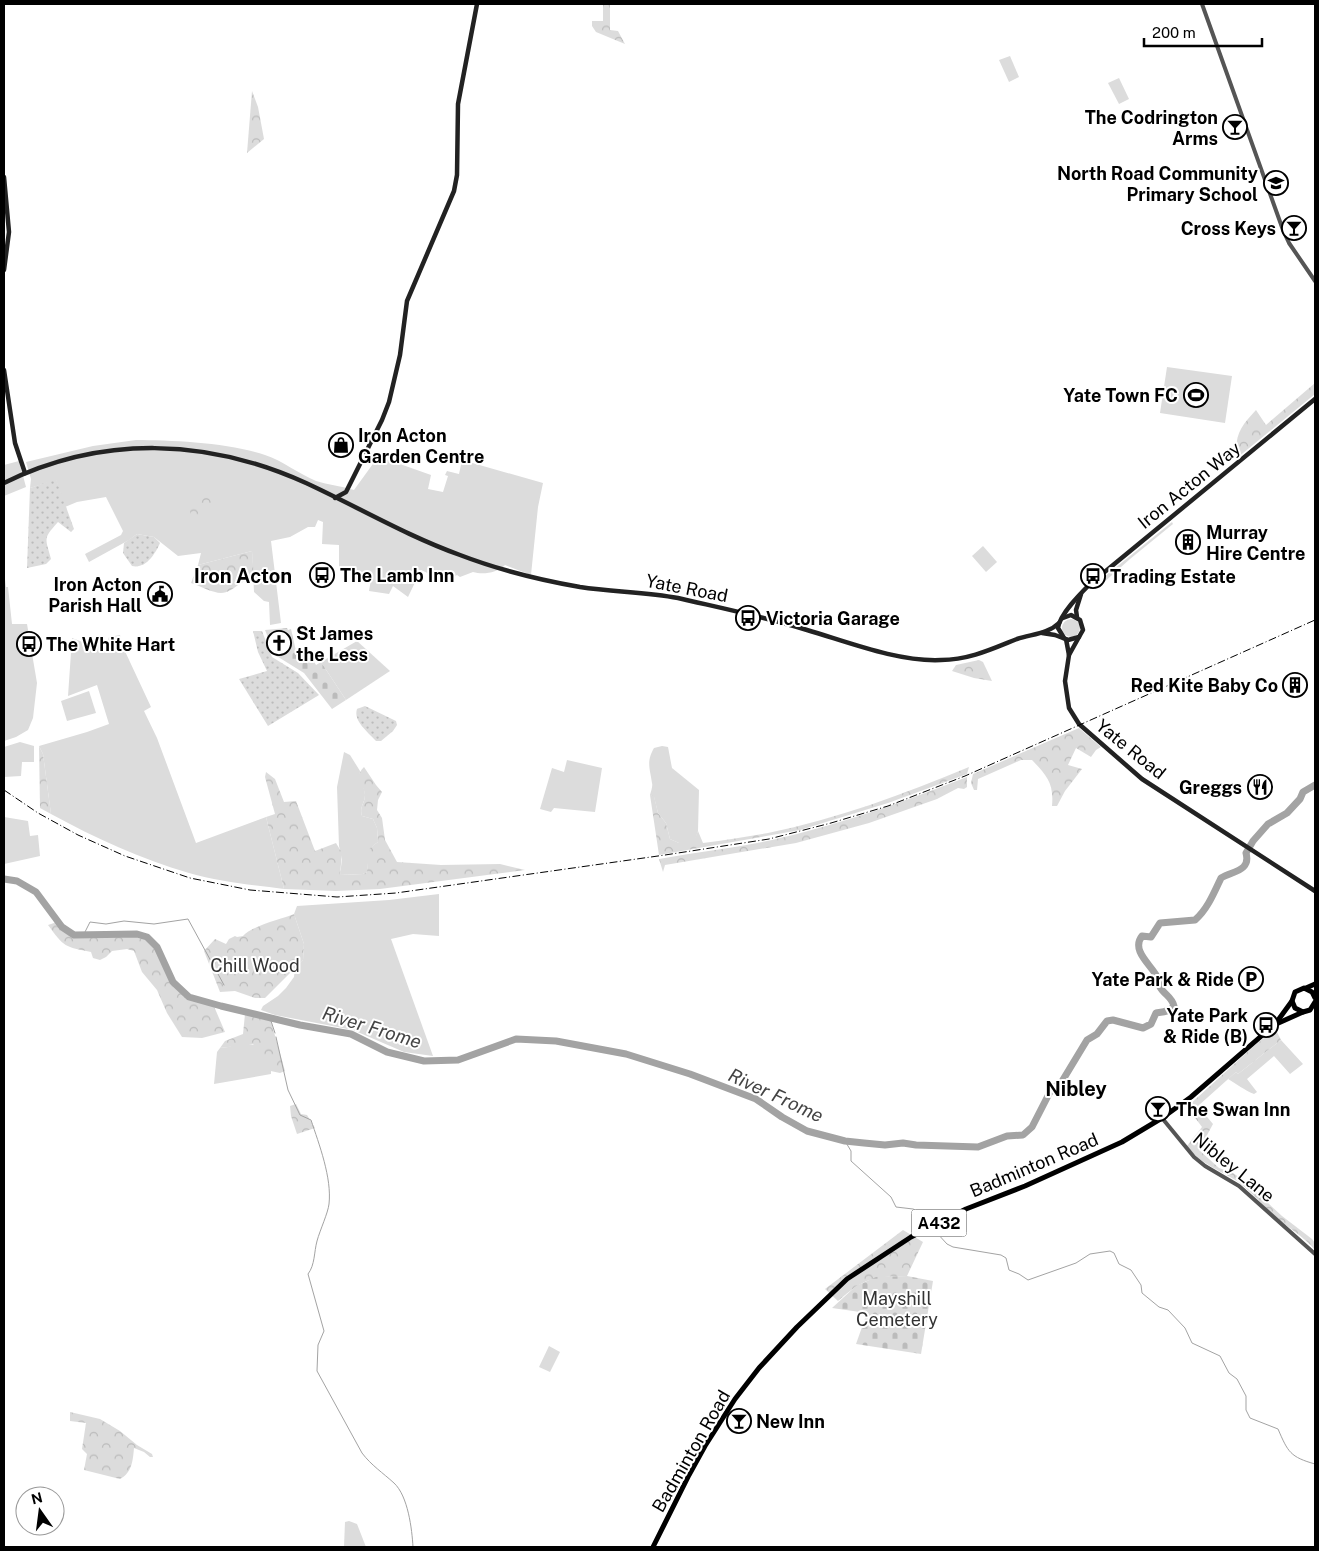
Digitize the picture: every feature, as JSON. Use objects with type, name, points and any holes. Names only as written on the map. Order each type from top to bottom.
[{"type":"main road","points":[[335,498],[346,492],[389,402],[400,356],[407,301],[454,191],[458,165],[458,104],[477,4]]},
{"type":"main road","points":[[4,177],[9,232],[4,270]]},
{"type":"main road","points":[[4,370],[15,443],[25,473]]},
{"type":"main road","name":"Iron Acton Way","points":[[1063,618],[1072,602],[1114,563],[1315,399]]},
{"type":"main road","name":"Yate Road","points":[[4,483],[25,473],[72,458],[115,450],[148,448],[194,450],[227,456],[263,467],[307,484],[415,537],[504,570],[581,587],[657,594],[678,598],[764,618],[868,648],[915,659],[942,660],[983,653],[1020,638],[1041,633],[1059,623]]},
{"type":"main road","points":[[1078,617],[1071,615],[1063,618],[1059,623],[1059,632],[1065,639],[1072,640],[1079,637],[1083,630],[1076,610],[1081,593]]},
{"type":"main road","name":"Yate Road","points":[[1041,633],[1065,639],[1069,655]]},
{"type":"main road","name":"Yate Road","points":[[1079,637],[1069,655],[1065,684],[1069,708],[1075,719],[1086,731],[1142,779],[1315,891]]},
{"type":"main road","points":[[1305,988],[1312,992],[1315,1000],[1310,1010],[1303,1012],[1295,1008],[1292,1001],[1295,992],[1300,988],[1315,984]]},
{"type":"main road","name":"Badminton Road","points":[[653,1547],[696,1462],[737,1397],[765,1361],[846,1279],[911,1237],[966,1209],[1025,1186],[1102,1152],[1162,1118],[1203,1086],[1274,1025],[1292,1001]]},
{"type":"main road","name":"Badminton Road","points":[[1274,1025],[1303,1012]]},
{"type":"street","points":[[1202,4],[1283,230],[1289,243],[1315,281]]},
{"type":"street","name":"Nibley Lane","points":[[1162,1118],[1194,1157],[1208,1168],[1239,1186],[1315,1254]]},
{"type":"green space","points":[[603,4],[610,4],[610,30],[618,31],[625,44],[596,32],[592,26],[592,21],[603,21]]},
{"type":"green space","points":[[1010,56],[1019,77],[1009,82],[999,60]]},
{"type":"green space","points":[[1119,78],[1129,99],[1119,104],[1108,83]]},
{"type":"green space","points":[[252,91],[258,107],[264,139],[247,153]]},
{"type":"green space","name":"Yate Town FC","points":[[1167,367],[1232,376],[1225,423],[1160,413]]},
{"type":"green space","points":[[1315,383],[1315,394],[1237,458],[1236,450],[1240,431],[1256,410],[1266,425]]},
{"type":"green space","points":[[136,440],[201,443],[251,451],[285,464],[316,481],[354,490],[375,461],[383,458],[431,475],[428,489],[443,492],[448,476],[445,475],[447,471],[459,474],[462,460],[543,483],[538,507],[531,575],[505,565],[490,573],[473,572],[460,577],[457,575],[449,583],[421,570],[408,597],[393,586],[389,594],[369,591],[372,573],[339,571],[339,545],[322,544],[323,522],[318,520],[315,527],[308,527],[290,537],[271,541],[281,623],[270,625],[269,602],[264,601],[254,592],[252,551],[198,565],[201,553],[178,556],[154,537],[137,534],[89,562],[85,554],[121,535],[123,531],[106,497],[77,502],[65,507],[56,480],[30,488],[31,479],[26,462],[93,446]]},
{"type":"green space","points":[[19,461],[26,487],[4,496],[4,465]]},
{"type":"green space","points":[[56,479],[74,529],[71,532],[58,522],[47,539],[51,559],[46,564],[27,568],[30,488]]},
{"type":"green space","points":[[185,492],[217,495],[194,526]]},
{"type":"green space","points":[[1172,522],[1173,524],[1102,584],[1099,581]]},
{"type":"green space","points":[[137,534],[154,537],[160,543],[153,556],[146,563],[132,566],[123,553],[124,543]]},
{"type":"green space","points":[[983,546],[997,562],[986,572],[972,556]]},
{"type":"green space","points":[[252,551],[254,579],[244,581],[230,591],[221,593],[210,591],[191,583],[198,565]]},
{"type":"green space","points":[[4,571],[6,587],[8,587],[12,624],[27,624],[37,683],[33,718],[28,730],[4,741]]},
{"type":"green space","points":[[1067,619],[1075,619],[1080,624],[1078,635],[1067,637],[1062,632],[1062,624]]},
{"type":"green space","points":[[287,628],[288,630],[291,629],[296,651],[306,648],[316,665],[321,662],[346,700],[332,709],[304,673],[275,655],[265,630]]},
{"type":"green space","points":[[253,631],[262,631],[272,657],[298,673],[319,695],[268,726],[239,679],[267,671],[258,652]]},
{"type":"green space","points":[[120,635],[123,647],[151,707],[144,711],[157,738],[196,843],[266,817],[284,889],[213,879],[189,873],[118,847],[51,814],[43,754],[39,746],[109,724],[97,685],[68,696],[72,638],[93,646],[107,643],[109,637]]},
{"type":"green space","points":[[357,641],[390,671],[346,700],[321,662]]},
{"type":"green space","points":[[979,660],[983,662],[992,681],[952,671],[956,665]]},
{"type":"green space","points":[[89,691],[96,713],[67,721],[61,701]]},
{"type":"green space","points":[[365,706],[396,721],[397,725],[393,731],[381,741],[376,741],[357,718],[357,709]]},
{"type":"green space","points":[[1079,728],[1101,747],[1091,757],[1076,748],[1068,765],[1082,769],[1065,791],[1057,806],[1052,806],[1052,791],[1048,780],[1032,760],[1021,760],[978,779],[977,790],[974,790],[971,783],[973,774]]},
{"type":"green space","points":[[20,742],[34,746],[34,762],[22,762],[21,776],[4,777],[4,747]]},
{"type":"green space","points":[[39,746],[43,754],[51,814],[40,808]]},
{"type":"green space","points":[[668,747],[672,768],[699,790],[698,831],[694,843],[679,843],[670,839],[666,823],[658,813],[654,797],[650,795],[652,786],[649,765],[650,757],[654,748]]},
{"type":"green space","points":[[344,752],[350,755],[360,771],[365,795],[361,810],[362,816],[373,819],[377,828],[378,842],[368,852],[367,872],[363,874],[340,875],[342,859],[339,846],[337,787]]},
{"type":"green space","points":[[567,760],[602,768],[595,812],[554,808],[551,812],[540,809],[552,768],[564,772]]},
{"type":"green space","points":[[364,767],[382,792],[378,800],[377,810],[382,818],[385,840],[397,862],[441,865],[500,864],[525,870],[380,889],[336,891],[284,889],[266,817],[275,814],[265,777],[266,772],[275,779],[284,802],[296,801],[315,851],[336,843],[342,853],[340,875],[363,874],[367,872],[367,852],[378,842],[377,828],[373,819],[362,816],[361,813],[365,795],[359,774]]},
{"type":"green space","points":[[969,767],[967,774],[888,803],[800,830],[659,855],[650,795],[654,796],[658,813],[666,823],[670,839],[679,843],[693,843],[698,831],[703,843],[768,833],[819,821],[920,787]]},
{"type":"green space","points":[[967,777],[967,787],[964,789],[958,788],[937,799],[869,823],[796,843],[665,865],[663,872],[659,859],[758,843],[797,834],[871,812]]},
{"type":"green space","points":[[4,817],[28,821],[30,836],[38,835],[40,856],[4,864]]},
{"type":"green space","points":[[439,894],[439,936],[413,934],[391,939],[433,1056],[404,1052],[353,1030],[275,1015],[261,1010],[263,1006],[286,988],[294,977],[295,967],[303,960],[304,944],[294,914],[297,906],[389,900]]},
{"type":"green space","name":"Chill Wood","points":[[294,914],[304,944],[303,960],[265,998],[255,998],[235,991],[220,992],[204,951],[215,939],[226,944],[229,939],[235,936],[243,936],[259,926]]},
{"type":"green space","points":[[57,922],[62,927],[83,936],[108,934],[147,937],[157,947],[173,982],[189,997],[213,1004],[225,1032],[202,1038],[182,1037],[167,1013],[157,990],[142,972],[134,951],[127,949],[112,951],[100,960],[93,958],[91,952],[70,947],[58,938],[48,925]]},
{"type":"green space","points":[[248,1012],[270,1018],[285,1071],[280,1073],[266,1070],[265,1061],[258,1059],[259,1052],[253,1044],[220,1048],[225,1041],[243,1034],[245,1014]]},
{"type":"green space","points":[[1277,1032],[1281,1040],[1238,1074],[1236,1072],[1198,1106],[1213,1124],[1199,1150],[1219,1168],[1233,1173],[1243,1180],[1282,1216],[1312,1239],[1315,1243],[1315,1250],[1302,1237],[1272,1214],[1242,1185],[1203,1162],[1187,1146],[1202,1127],[1187,1107],[1255,1045],[1270,1033]]},
{"type":"green space","points":[[1281,1040],[1303,1064],[1290,1074],[1274,1056],[1247,1079],[1257,1092],[1254,1094],[1228,1079],[1236,1072],[1238,1074]]},
{"type":"green space","points":[[242,1043],[255,1045],[271,1068],[271,1074],[214,1084],[217,1052],[220,1048]]},
{"type":"green space","points":[[296,1104],[301,1114],[307,1115],[315,1128],[297,1134],[290,1106]]},
{"type":"green space","points":[[903,1230],[923,1242],[907,1276],[869,1280],[838,1301],[825,1289]]},
{"type":"green space","name":"Mayshill Cemetery","points":[[907,1276],[933,1281],[921,1354],[856,1344],[867,1313],[832,1308],[856,1286],[876,1277]]},
{"type":"green space","points":[[549,1346],[560,1352],[550,1372],[539,1367]]},
{"type":"green space","points":[[70,1412],[100,1419],[120,1431],[152,1454],[153,1457],[134,1448],[129,1470],[120,1479],[84,1470],[87,1454],[82,1449],[86,1423],[70,1421]]},
{"type":"green space","points":[[349,1521],[357,1524],[366,1547],[344,1547],[345,1522]]},
{"type":"waterway","name":"River Frome","points":[[4,879],[17,881],[36,892],[62,927],[74,935],[137,934],[147,937],[157,947],[173,982],[189,997],[300,1025],[351,1034],[387,1052],[424,1061],[458,1060],[516,1039],[556,1041],[626,1054],[690,1074],[756,1099],[807,1131],[845,1141],[885,1145],[903,1143],[978,1147],[1007,1136],[1023,1135],[1032,1127],[1052,1088],[1061,1083],[1087,1040],[1097,1034],[1107,1021],[1113,1020],[1143,1028],[1151,1024],[1156,1013],[1166,1011],[1174,1006],[1159,985],[1156,975],[1140,952],[1139,941],[1142,936],[1151,937],[1160,923],[1195,920],[1207,906],[1221,878],[1240,870],[1246,864],[1246,853],[1253,841],[1268,824],[1287,813],[1300,799],[1303,792],[1315,785]]},
{"type":"waterway","points":[[83,936],[90,922],[106,924],[124,921],[154,924],[188,919],[224,985]]},
{"type":"waterway","points":[[270,1018],[275,1033]]},
{"type":"waterway","points":[[276,1037],[288,1090],[300,1115],[311,1120],[329,1183],[329,1204],[317,1241],[312,1267],[308,1274],[324,1331],[318,1345],[317,1371],[362,1453],[394,1483],[403,1496],[410,1522],[413,1547]]},
{"type":"waterway","points":[[845,1141],[851,1151],[851,1161],[891,1197],[896,1207],[913,1209],[926,1214]]},
{"type":"waterway","points":[[936,1232],[947,1244],[953,1247],[1001,1255],[1006,1258],[1009,1270],[1028,1280],[1076,1263],[1090,1254],[1110,1251],[1114,1253],[1119,1264],[1131,1270],[1141,1285],[1142,1293],[1159,1307],[1168,1310],[1185,1328],[1192,1343],[1220,1356],[1229,1373],[1237,1379],[1246,1396],[1246,1410],[1250,1418],[1278,1429],[1284,1443],[1295,1456],[1315,1464]]},
{"type":"railway","points":[[4,790],[38,813],[78,835],[125,856],[190,878],[250,890],[337,897],[396,893],[769,839],[831,823],[888,806],[965,776],[1315,620]]},
{"type":"place","name":"The Codrington Arms","points":[[1235,127]]},
{"type":"place","name":"North Road Community Primary School","points":[[1276,183]]},
{"type":"place","name":"Cross Keys","points":[[1294,228]]},
{"type":"place","name":"Yate Town FC","points":[[1196,395]]},
{"type":"place","name":"Iron Acton Garden Centre","points":[[341,445]]},
{"type":"place","name":"Murray Hire Centre","points":[[1188,542]]},
{"type":"place","name":"The Lamb Inn","points":[[322,575]]},
{"type":"place","name":"Trading Estate","points":[[1093,576]]},
{"type":"place","name":"Iron Acton Parish Hall","points":[[160,594]]},
{"type":"place","name":"Victoria Garage","points":[[748,618]]},
{"type":"place","name":"St James the Less","points":[[279,643]]},
{"type":"place","name":"The White Hart","points":[[29,644]]},
{"type":"place","name":"Red Kite Baby Co","points":[[1295,685]]},
{"type":"place","name":"Greggs","points":[[1260,787]]},
{"type":"place","name":"Yate Park & Ride","points":[[1251,979]]},
{"type":"place","name":"Yate Park & Ride (B)","points":[[1266,1025]]},
{"type":"place","name":"The Swan Inn","points":[[1158,1109]]},
{"type":"place","name":"New Inn","points":[[739,1421]]},
{"type":"district","name":"Iron Acton","points":[[243,576]]},
{"type":"district","name":"Nibley","points":[[1076,1089]]}]
